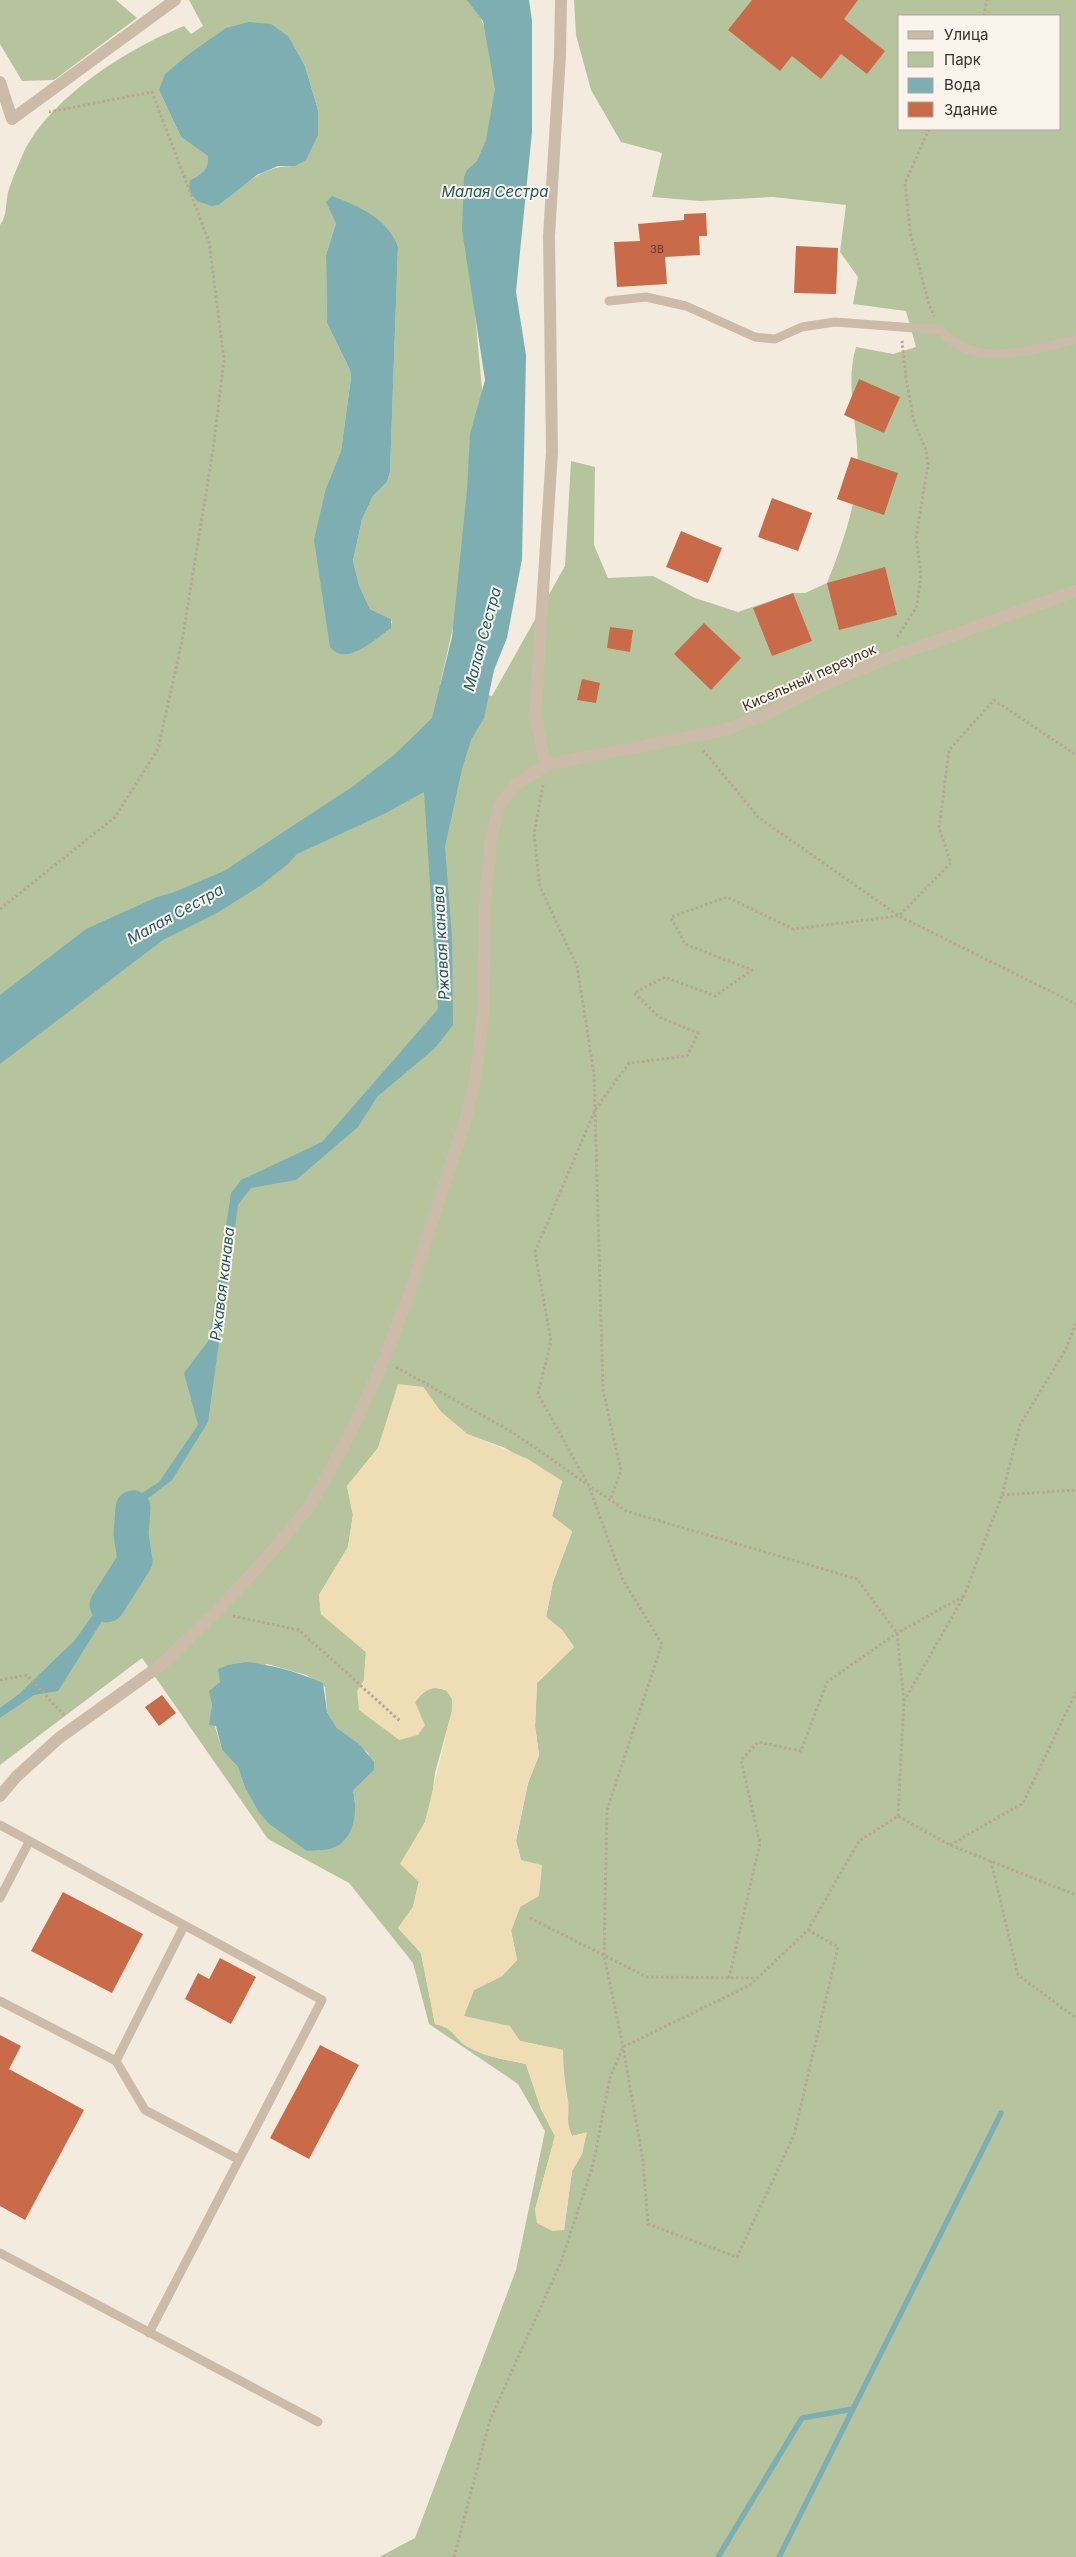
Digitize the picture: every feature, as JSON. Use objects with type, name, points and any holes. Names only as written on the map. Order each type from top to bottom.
[{"type":"street","points":[[0,82],[12,119],[175,0]]},
{"type":"street","points":[[0,1796],[16,1777],[75,1726],[161,1665],[262,1564],[310,1506],[349,1436],[384,1360],[426,1247],[465,1122],[476,1075],[483,1016],[485,905],[491,840],[499,806],[514,786],[546,765],[535,716],[552,452],[549,236],[560,55],[561,0]]},
{"type":"street","name":"Кисельный переулок","points":[[546,765],[724,730],[762,716],[821,686],[887,658],[1076,590]]},
{"type":"lane","points":[[609,301],[646,297],[686,306],[724,321],[755,337],[775,339],[802,327],[835,322],[941,330],[948,338],[962,348],[994,354],[1029,351],[1076,339]]},
{"type":"lane","points":[[0,1825],[322,2000],[238,2159],[150,2334]]},
{"type":"lane","points":[[0,1898],[29,1842]]},
{"type":"lane","points":[[116,2061],[184,1926]]},
{"type":"lane","points":[[0,2001],[116,2061],[145,2110],[238,2159]]},
{"type":"lane","points":[[0,2253],[318,2422]]},
{"type":"path","points":[[984,15],[987,0]]},
{"type":"path","points":[[0,909],[115,817],[158,749],[182,641],[213,450],[224,360],[209,242],[152,92],[40,114]]},
{"type":"path","points":[[929,130],[905,183],[910,232],[929,304],[941,330]]},
{"type":"path","points":[[887,658],[896,638],[918,606],[921,574],[916,538],[928,464],[926,450],[914,422],[906,378],[901,326]]},
{"type":"path","points":[[808,1930],[838,1947],[794,2135],[737,2256],[648,2224],[643,2161],[623,2047],[604,1955],[606,1810],[662,1644],[623,1580],[588,1484],[538,1394],[551,1341],[535,1252],[595,1110],[629,1064],[687,1056],[698,1033],[659,1017],[634,993],[665,977],[715,996],[752,970],[686,944],[671,917],[727,897],[793,929],[899,916],[951,863],[939,828],[949,750],[994,700],[1076,754]]},
{"type":"path","points":[[692,736],[758,817],[899,916],[1076,1004]]},
{"type":"path","points":[[546,765],[534,834],[540,887],[577,966],[594,1074],[603,1390],[621,1471],[610,1500]]},
{"type":"path","points":[[904,1700],[964,1596],[1002,1495],[1020,1425],[1066,1349],[1076,1322]]},
{"type":"path","points":[[384,1360],[512,1432],[626,1511],[856,1580],[897,1633],[904,1700],[898,1816]]},
{"type":"path","points":[[1002,1495],[1076,1490]]},
{"type":"path","points":[[728,1978],[760,1843],[740,1760],[758,1742],[801,1751],[827,1682],[897,1633],[964,1596]]},
{"type":"path","points":[[215,1613],[299,1630],[400,1720]]},
{"type":"path","points":[[0,1680],[27,1675],[75,1726]]},
{"type":"path","points":[[950,1845],[1023,1803],[1076,1692]]},
{"type":"path","points":[[898,1816],[950,1845],[1076,1895]]},
{"type":"path","points":[[454,2557],[490,2420],[561,2262],[593,2165],[610,2077],[623,2047],[750,1986],[808,1930],[859,1841],[898,1816]]},
{"type":"path","points":[[990,1861],[1018,1975],[1076,2018]]},
{"type":"path","points":[[530,1918],[647,1977],[758,1978]]},
{"type":"green space","points":[[0,0],[116,0],[137,18],[54,80],[22,81],[0,44]]},
{"type":"green space","points":[[189,0],[474,0],[485,29],[499,107],[464,198],[485,420],[463,583],[440,685],[492,696],[565,566],[571,461],[595,467],[594,545],[608,578],[653,576],[695,598],[738,612],[793,593],[805,593],[827,583],[841,545],[852,506],[858,464],[851,379],[856,347],[893,354],[916,347],[906,311],[853,304],[858,277],[840,252],[846,205],[773,197],[700,201],[652,197],[662,153],[621,142],[591,90],[576,35],[574,0],[1076,0],[1076,2557],[379,2557],[415,2538],[516,2270],[545,2131],[518,2084],[429,2024],[413,1963],[349,1883],[268,1839],[142,1658],[0,1765],[0,225],[4,217],[9,189],[23,154],[35,133],[51,113],[92,77],[139,47],[184,26],[191,34],[203,26]],"holes":[[[289,37],[305,66],[318,110],[295,166],[273,169],[263,173],[245,184],[219,205],[190,180],[204,171],[208,165],[209,156],[181,137],[159,90]],[[335,216],[398,247],[390,472],[387,482],[373,496],[362,519],[353,561],[359,585],[370,609],[391,619],[392,623],[330,647],[326,488],[341,451],[351,378],[350,370],[327,323],[326,255],[336,223]],[[423,1387],[441,1412],[467,1434],[505,1448],[562,1481],[552,1516],[572,1532],[553,1582],[546,1617],[562,1630],[574,1647],[537,1683],[535,1726],[539,1755],[528,1783],[516,1841],[521,1860],[520,1907],[511,1931],[517,1960],[502,1976],[474,1990],[463,2017],[480,2021],[520,2041],[563,2050],[563,2076],[568,2104],[566,2121],[572,2136],[586,2133],[582,2154],[572,2171],[564,2230],[535,2210],[555,2136],[541,2109],[526,2064],[483,2054],[465,2045],[447,2028],[435,2024],[421,1953],[398,1928],[413,1907],[419,1881],[415,1841],[425,1822],[432,1798],[435,1773],[452,1711],[452,1699],[447,1691],[433,1688],[425,1691],[415,1702],[364,1680],[366,1652],[321,1614],[319,1595],[348,1547],[353,1515],[347,1486],[378,1448],[386,1425]],[[267,1664],[306,1675],[325,1687],[327,1712],[337,1728],[368,1753],[374,1770],[353,1791],[354,1815],[346,1839],[258,1811],[245,1788],[238,1767],[222,1750],[211,1713],[212,1704],[220,1682]]]},
{"type":"sand","points":[[398,1384],[423,1387],[441,1412],[467,1434],[528,1459],[562,1481],[552,1516],[572,1531],[553,1582],[546,1617],[562,1630],[574,1647],[537,1683],[535,1726],[539,1755],[528,1783],[516,1840],[521,1860],[542,1865],[539,1896],[520,1907],[511,1931],[517,1960],[502,1976],[474,1990],[464,2016],[510,2026],[520,2041],[563,2050],[570,2130],[572,2136],[587,2132],[582,2154],[572,2171],[564,2230],[552,2231],[537,2223],[535,2210],[555,2136],[541,2109],[526,2064],[483,2054],[465,2045],[447,2028],[435,2024],[421,1953],[398,1928],[413,1907],[419,1882],[400,1864],[425,1822],[452,1711],[452,1699],[447,1691],[442,1689],[433,1688],[425,1691],[415,1702],[425,1725],[418,1735],[399,1740],[359,1710],[357,1691],[364,1680],[366,1652],[321,1614],[319,1595],[348,1547],[353,1515],[347,1486],[378,1448]]},
{"type":"water","name":"Малая Сестра","points":[[467,0],[529,0],[532,21],[532,132],[516,292],[526,355],[522,559],[507,638],[494,670],[484,718],[471,740],[462,769],[445,847],[452,937],[453,1025],[435,1048],[377,1097],[358,1127],[296,1180],[251,1188],[238,1205],[208,1422],[172,1480],[142,1503],[131,1575],[58,1691],[34,1695],[0,1718],[0,1708],[19,1694],[75,1640],[130,1563],[130,1501],[159,1482],[198,1425],[184,1373],[209,1340],[231,1193],[241,1180],[322,1142],[438,1009],[424,792],[386,813],[297,854],[288,864],[260,886],[217,913],[163,940],[0,1064],[0,995],[86,929],[157,897],[172,893],[224,871],[352,787],[394,755],[432,718],[452,637],[467,490],[470,434],[485,380],[462,230],[464,177],[467,170],[477,161],[486,140],[495,89],[483,21]]},
{"type":"water","points":[[249,22],[271,24],[289,37],[305,66],[318,110],[318,135],[306,160],[295,166],[278,166],[257,175],[219,205],[211,206],[197,201],[189,191],[190,180],[204,171],[208,156],[181,137],[159,90],[165,74],[189,54],[226,28]]},
{"type":"water","points":[[332,196],[362,209],[380,221],[393,237],[398,247],[390,472],[387,482],[373,496],[362,519],[353,561],[359,585],[370,609],[391,619],[391,628],[361,649],[344,654],[337,653],[330,647],[314,540],[326,488],[341,451],[351,378],[350,370],[327,323],[326,255],[336,223],[326,202]]},
{"type":"water","points":[[246,1662],[285,1670],[323,1683],[327,1712],[337,1728],[360,1745],[374,1762],[374,1770],[353,1791],[355,1815],[351,1831],[342,1843],[335,1847],[325,1850],[307,1851],[268,1823],[258,1811],[245,1788],[238,1767],[222,1750],[216,1726],[209,1725],[212,1704],[209,1691],[220,1682],[218,1669]]},
{"type":"building","points":[[752,0],[858,0],[844,19],[885,51],[867,74],[841,54],[821,79],[792,56],[780,71],[728,30]]},
{"type":"building","points":[[706,213],[707,236],[699,236],[700,255],[665,257],[667,284],[617,287],[614,242],[640,241],[638,224],[684,220],[684,214]]},
{"type":"building","points":[[796,246],[838,248],[836,294],[794,293]]},
{"type":"building","points":[[859,379],[900,397],[884,433],[844,415]]},
{"type":"building","points":[[851,457],[898,473],[884,515],[837,499]]},
{"type":"building","points":[[772,498],[812,513],[798,551],[758,537]]},
{"type":"building","points":[[681,531],[722,548],[708,583],[666,567]]},
{"type":"building","points":[[885,567],[897,615],[839,630],[827,583]]},
{"type":"building","points":[[793,593],[812,641],[772,656],[753,608]]},
{"type":"building","points":[[704,623],[741,658],[711,690],[674,654]]},
{"type":"building","points":[[610,627],[633,630],[630,652],[607,648]]},
{"type":"building","points":[[582,679],[600,683],[596,703],[577,700]]},
{"type":"building","points":[[162,1695],[176,1713],[159,1726],[145,1707]]},
{"type":"building","points":[[63,1892],[143,1934],[112,1993],[31,1951]]},
{"type":"building","points":[[220,1958],[256,1977],[231,2024],[185,1999],[198,1973],[209,1979]]},
{"type":"building","points":[[0,2035],[21,2046],[9,2069],[84,2110],[25,2220],[0,2206]]},
{"type":"building","points":[[320,2045],[359,2065],[309,2159],[270,2138]]},
{"type":"waterway","name":"Ржавая канава","points":[[107,1605],[135,1561],[131,1534],[133,1508]]},
{"type":"waterway","points":[[779,2557],[1001,2113]]},
{"type":"waterway","points":[[718,2557],[802,2418],[853,2409]]}]
